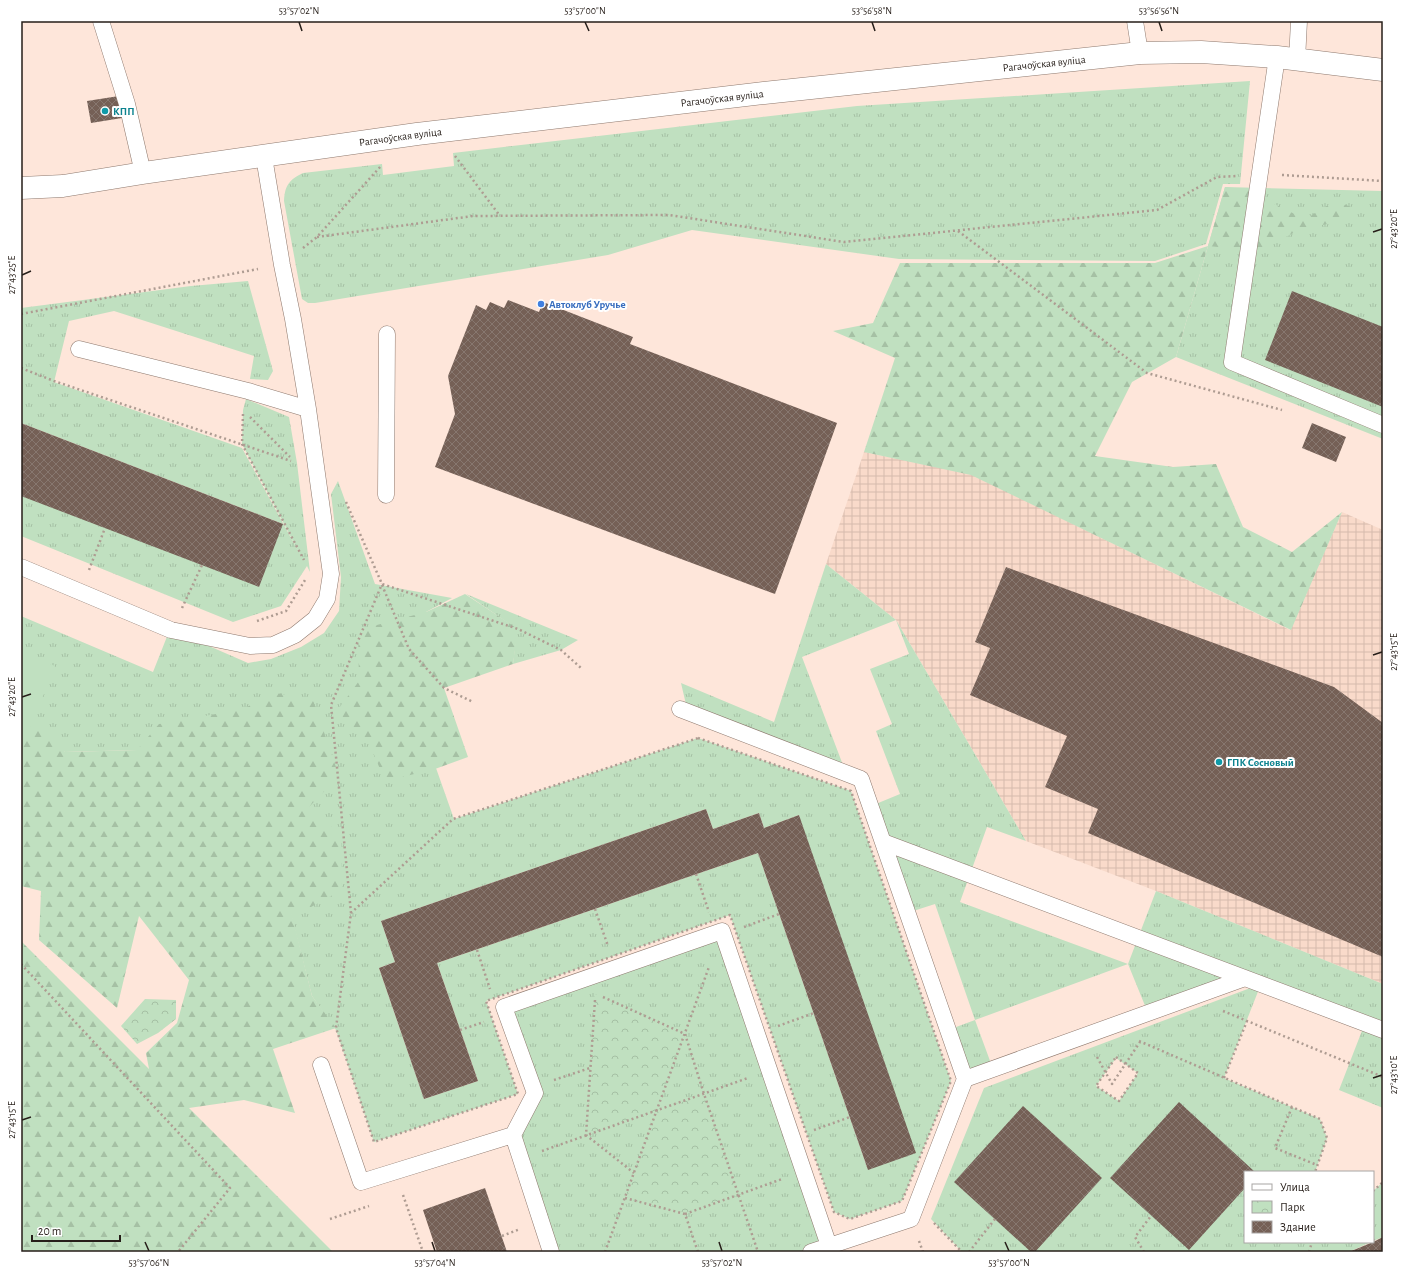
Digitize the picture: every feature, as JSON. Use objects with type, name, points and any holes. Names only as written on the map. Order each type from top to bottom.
[{"type":"street","name":"Рагачоўская вуліца","points":[[21,188],[63,186],[143,173],[264,157],[417,134],[677,103],[1140,53],[1201,52],[1287,58],[1383,70]]},
{"type":"street","name":"Рагачоўская вуліца","points":[[21,202],[63,186]]},
{"type":"lane","points":[[101,21],[127,104],[143,173]]},
{"type":"lane","points":[[1135,21],[1140,53]]},
{"type":"lane","points":[[1299,21],[1287,58],[1260,174],[1232,362],[1383,425]]},
{"type":"lane","points":[[21,567],[171,630],[250,646],[273,645],[295,635],[315,619],[328,599],[331,574],[308,409],[264,157]]},
{"type":"lane","points":[[386,494],[388,334]]},
{"type":"lane","points":[[79,349],[248,391],[308,409]]},
{"type":"lane","points":[[680,709],[861,779],[965,1079],[911,1219],[811,1252]]},
{"type":"lane","points":[[883,842],[1383,1030]]},
{"type":"lane","points":[[321,1065],[361,1182],[513,1135],[535,1093],[504,1007],[723,928],[829,1246]]},
{"type":"lane","points":[[965,1079],[1245,978]]},
{"type":"lane","points":[[513,1135],[551,1252]]},
{"type":"path","points":[[450,150],[500,216]]},
{"type":"path","points":[[21,314],[282,265],[317,237],[384,163]]},
{"type":"path","points":[[317,237],[473,216],[669,216],[844,242],[1157,210],[1217,178],[1260,174],[1383,181]]},
{"type":"path","points":[[958,230],[1147,373],[1289,412]]},
{"type":"path","points":[[21,368],[54,382],[242,444],[296,463],[243,410],[242,444],[307,565]]},
{"type":"path","points":[[344,498],[409,649],[444,688],[473,702]]},
{"type":"path","points":[[88,572],[105,528]]},
{"type":"path","points":[[181,611],[202,565]]},
{"type":"path","points":[[251,623],[286,611],[306,578]]},
{"type":"path","points":[[382,584],[518,629],[561,650],[581,668]]},
{"type":"path","points":[[382,584],[331,705],[352,913],[336,1028],[374,1142],[518,1094],[486,1001],[612,957],[779,914]]},
{"type":"path","points":[[352,913],[453,819],[698,738],[851,791],[951,1081],[902,1201],[850,1219],[834,1212],[770,1029],[696,874]]},
{"type":"path","points":[[595,909],[612,957]]},
{"type":"path","points":[[605,1252],[723,928],[730,915],[723,928]]},
{"type":"path","points":[[477,950],[493,998]]},
{"type":"path","points":[[21,964],[230,1188],[178,1252]]},
{"type":"path","points":[[573,983],[685,1034],[758,1252]]},
{"type":"path","points":[[586,1135],[595,994]]},
{"type":"path","points":[[1221,1010],[1383,1076]]},
{"type":"path","points":[[770,1029],[814,1013]]},
{"type":"path","points":[[460,1030],[492,1019]]},
{"type":"path","points":[[1224,1078],[1247,1021]]},
{"type":"path","points":[[1133,1038],[1320,1119],[1327,1138],[1315,1171]]},
{"type":"path","points":[[1095,1054],[1112,1084],[1140,1041]]},
{"type":"path","points":[[1116,1057],[1138,1073],[1119,1102],[1096,1086],[1105,1072],[1116,1057]]},
{"type":"path","points":[[533,1087],[590,1068]]},
{"type":"path","points":[[521,1158],[770,1071]]},
{"type":"path","points":[[1292,1107],[1275,1148],[1317,1165]]},
{"type":"path","points":[[806,1133],[850,1117]]},
{"type":"path","points":[[586,1135],[634,1172]]},
{"type":"path","points":[[625,1198],[685,1214],[804,1171]]},
{"type":"path","points":[[1374,1190],[1383,1182]]},
{"type":"path","points":[[396,1197],[403,1195],[423,1252]]},
{"type":"path","points":[[330,1219],[374,1204]]},
{"type":"path","points":[[685,1214],[698,1252]]},
{"type":"path","points":[[1144,1252],[1135,1237],[1151,1216]]},
{"type":"path","points":[[911,1219],[931,1219],[962,1252]]},
{"type":"path","points":[[969,1252],[995,1219]]},
{"type":"path","points":[[502,1236],[522,1228]]},
{"type":"shaded area","points":[[864,452],[971,474],[1290,630],[1342,512],[1383,530],[1383,984],[1156,891],[1026,841],[896,620],[826,564]]},
{"type":"green space","points":[[1250,81],[1240,184],[1223,184],[1206,244],[1155,261],[899,259],[692,230],[608,255],[308,303],[302,299],[284,201],[285,191],[291,181],[303,173],[382,164],[383,175],[454,166],[453,153],[857,106]]},
{"type":"green space","points":[[1225,187],[1383,191],[1383,439],[1176,357]]},
{"type":"green space","points":[[1225,187],[1257,191],[1257,188],[1266,200],[1305,219],[1335,201],[1354,208],[1341,221],[1299,230],[1259,251],[1208,246]]},
{"type":"green space","points":[[1208,246],[1176,357],[1132,382],[1095,456],[1173,467],[1216,464],[1243,527],[1292,552],[1342,512],[1291,630],[971,475],[864,452],[895,358],[833,331],[873,323],[900,263],[1155,263]]},
{"type":"green space","points":[[248,281],[273,371],[268,380],[250,379],[254,356],[114,311],[69,321],[54,382],[242,448],[302,558],[242,444],[243,410],[246,399],[289,417],[297,463],[310,572],[307,566],[281,606],[233,622],[21,536],[21,496],[283,524],[21,423],[21,308],[191,286]]},
{"type":"green space","points":[[338,481],[375,584],[452,598],[426,612],[436,768],[454,819],[698,738],[851,791],[951,1081],[902,1201],[850,1219],[834,1212],[730,915],[486,1001],[518,1094],[374,1142],[336,1030],[312,996],[290,910],[307,808],[244,710],[138,750],[65,752],[21,728],[21,616],[153,672],[170,629],[248,663],[271,659],[301,647],[324,633],[339,611],[341,577],[331,494]],"holes":[[[706,809],[713,829],[759,813],[764,828],[799,815],[868,1170],[758,853],[437,963],[478,1081],[424,1099],[379,968],[395,962],[381,921]]]},
{"type":"green space","points":[[826,564],[896,620],[802,657],[846,773],[688,713],[681,683],[774,722]]},
{"type":"green space","points":[[465,594],[518,629],[513,664],[444,688],[468,757],[435,769],[385,781],[370,745],[337,711],[359,681],[358,630],[426,612]]},
{"type":"green space","points":[[466,594],[578,640],[561,650],[513,664],[517,629]]},
{"type":"green space","points":[[896,620],[1026,841],[987,827],[960,902],[1128,964],[975,1020],[935,904],[907,913],[871,806],[900,794],[876,731],[892,724],[870,669],[909,654]]},
{"type":"green space","points":[[21,652],[55,666],[30,729],[21,726]]},
{"type":"green space","points":[[271,692],[313,700],[339,776],[308,808],[341,834],[342,890],[311,907],[291,911],[312,996],[336,1028],[273,1049],[295,1113],[244,1100],[189,1108],[332,1251],[21,1252],[21,941],[149,1069],[146,1053],[177,1023],[189,980],[139,916],[117,1008],[39,940],[41,891],[21,886],[21,728],[34,722],[65,752],[137,750],[159,724],[244,709]]},
{"type":"green space","points":[[1156,891],[1383,984],[1383,1108],[1339,1090],[1365,1023],[1245,978],[1148,1013],[1128,964]]},
{"type":"green space","points":[[722,931],[829,1246],[811,1252],[551,1252],[513,1135],[535,1093],[504,1007]]},
{"type":"green space","points":[[1261,984],[1224,1078],[1320,1119],[1327,1138],[1315,1171],[1244,1171],[1244,1243],[1369,1243],[1349,1252],[962,1252],[931,1219],[984,1088]],"holes":[[[1116,1058],[1138,1073],[1119,1101],[1096,1086]]]},
{"type":"green space","points":[[595,994],[685,1034],[656,1111],[704,1094],[739,1194],[685,1214],[625,1198],[655,1112],[586,1135]]},
{"type":"green space","points":[[145,999],[176,1000],[176,1019],[158,1033],[137,1044],[121,1026]]},
{"type":"green space","points":[[975,1020],[993,1069],[965,1079],[948,1030]]},
{"type":"green space","points":[[1383,1182],[1383,1237],[1374,1241],[1374,1190]]},
{"type":"building","name":"КПП","points":[[119,96],[122,118],[91,123],[87,101]]},
{"type":"building","points":[[1292,291],[1383,327],[1383,407],[1265,360]]},
{"type":"building","points":[[508,300],[539,312],[543,302],[633,337],[630,344],[837,423],[775,594],[435,467],[455,414],[448,376],[476,305],[486,310],[490,302],[504,308]]},
{"type":"building","points":[[21,423],[283,524],[259,587],[21,496]]},
{"type":"building","points":[[1312,423],[1346,437],[1336,462],[1302,448]]},
{"type":"building","name":"ГПК Сосновый","points":[[1006,567],[1334,687],[1383,723],[1383,957],[1088,833],[1098,809],[1045,787],[1067,736],[970,695],[990,648],[975,642]]},
{"type":"building","points":[[706,809],[713,829],[759,813],[764,828],[799,815],[916,1153],[868,1170],[758,853],[437,963],[478,1081],[424,1099],[379,968],[395,962],[381,921]]},
{"type":"building","points":[[1179,1102],[1254,1171],[1244,1171],[1244,1189],[1189,1250],[1110,1178]]},
{"type":"building","points":[[1023,1106],[1102,1178],[1035,1252],[1031,1252],[954,1182]]},
{"type":"building","points":[[485,1188],[507,1252],[437,1252],[423,1210]]},
{"type":"building","points":[[1383,1237],[1383,1252],[1349,1252],[1374,1243],[1374,1242]]},
{"type":"place","name":"КПП","points":[[105,111]]},
{"type":"place","name":"Автоклуб Уручье","points":[[541,304]]},
{"type":"place","name":"ГПК Сосновый","points":[[1219,762]]}]
